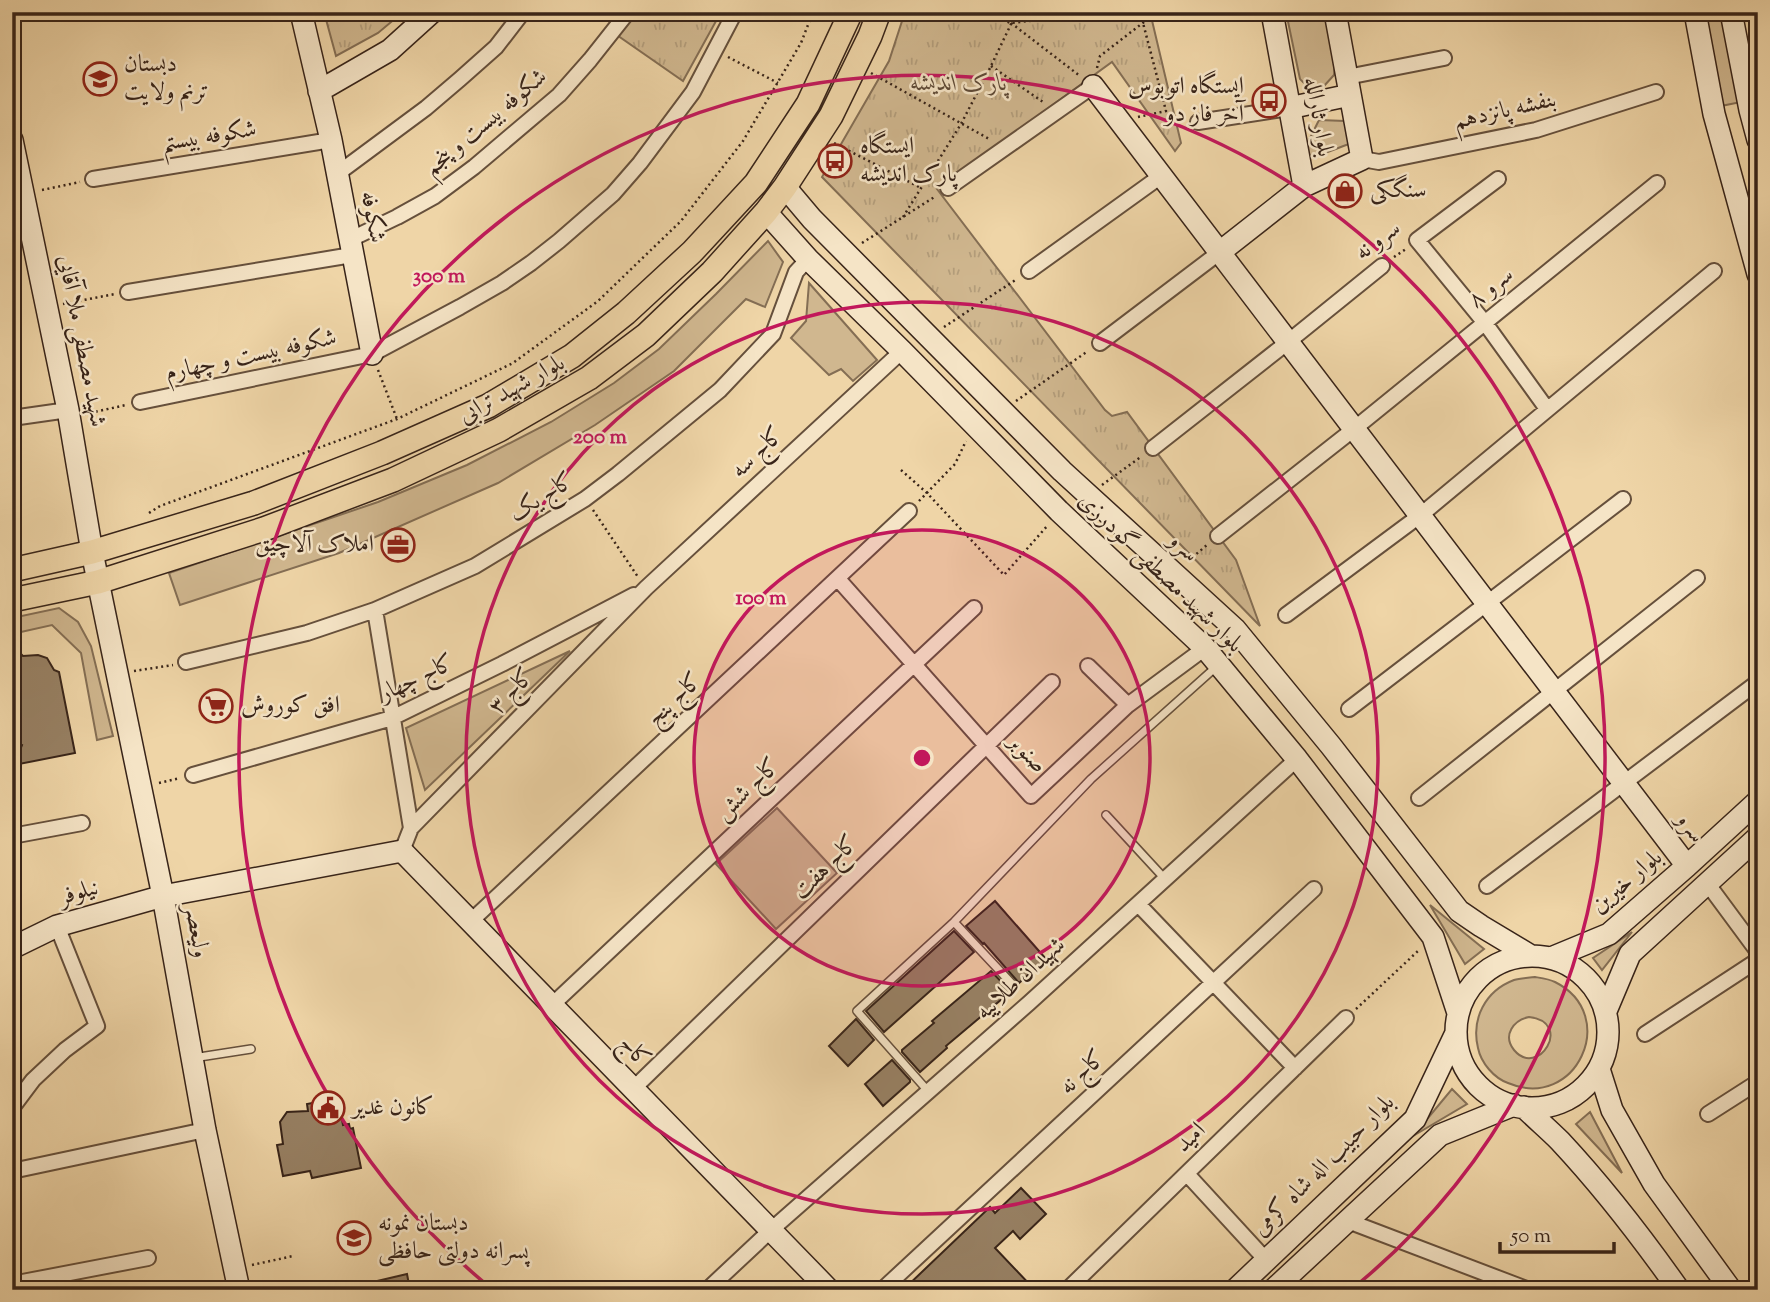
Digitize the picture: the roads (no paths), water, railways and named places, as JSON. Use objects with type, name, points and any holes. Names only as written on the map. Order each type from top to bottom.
[{"type":"main road","name":"بلوار شهید ترابی","points":[[12,570],[92,552],[254,503],[382,453],[488,406],[572,356],[626,313],[692,252],[756,183],[808,104],[851,12]]},
{"type":"main road","name":"بلوار شهید ترابی","points":[[12,600],[98,582],[264,529],[393,480],[499,430],[589,378],[646,335],[712,272],[766,212],[831,116],[879,12]]},
{"type":"main road","points":[[766,212],[756,183],[785,187]]},
{"type":"street","name":"شکوفه","points":[[301,12],[331,140],[372,354]]},
{"type":"street","points":[[319,91],[390,50],[432,12]]},
{"type":"street","points":[[337,174],[426,108],[469,71],[496,47],[523,12]]},
{"type":"street","name":"شکوفه بیست و پنجم","points":[[128,292],[351,247],[435,196],[474,167],[559,95],[628,12]]},
{"type":"street","name":"شکوفه بیست و چهارم","points":[[140,402],[372,354],[460,307],[521,270],[613,194],[640,163],[693,92],[735,12]]},
{"type":"street","name":"بلوار ثارالله","points":[[1272,12],[1304,186],[1362,159],[1335,12]]},
{"type":"street","points":[[1695,12],[1714,114],[1758,274]]},
{"type":"street","points":[[1731,12],[1758,140]]},
{"type":"street","points":[[1198,122],[1289,107],[1444,58]]},
{"type":"street","points":[[948,188],[1093,86]]},
{"type":"street","name":"سرو","points":[[1093,86],[1687,866]]},
{"type":"street","name":"بنفشه پانزدهم","points":[[1362,159],[1380,162],[1536,130],[1656,92]]},
{"type":"street","name":"شهید مصطفی ملا آقایی","points":[[12,140],[69,414],[98,582]]},
{"type":"street","name":"شکوفه بیستم","points":[[93,179],[331,140]]},
{"type":"street","points":[[1029,271],[1161,176]]},
{"type":"street","name":"سرو نه","points":[[1485,323],[1417,240],[1498,178]]},
{"type":"street","name":"سرو ۸","points":[[1218,536],[1657,183]]},
{"type":"street","points":[[1100,343],[1304,186]]},
{"type":"street","name":"سرو","points":[[785,187],[812,219],[1001,411],[1088,496],[1235,629],[1460,911],[1481,926],[1541,957]]},
{"type":"street","name":"بلوار شهید مصطفی گودرزی","points":[[766,212],[808,260],[902,351],[1059,511],[1212,656],[1297,759],[1433,937],[1457,1023]]},
{"type":"street","name":"کاج یک","points":[[186,662],[307,633],[375,610],[475,566],[585,499],[720,390],[773,334],[796,272],[808,260]]},
{"type":"street","name":"سرو نه","points":[[1153,448],[1382,266]]},
{"type":"street","points":[[1286,615],[1420,515],[1714,271]]},
{"type":"street","points":[[1485,323],[1547,409]]},
{"type":"street","name":"کاج سه","points":[[646,588],[902,351]]},
{"type":"street","points":[[12,418],[69,414]]},
{"type":"street","points":[[1349,709],[1623,499]]},
{"type":"street","name":"کاج پنج","points":[[471,921],[909,511]]},
{"type":"street","points":[[1419,798],[1697,578]]},
{"type":"street","name":"صنوبر","points":[[838,579],[1031,796],[1128,705],[1212,656]]},
{"type":"street","name":"ولیعصر","points":[[98,582],[163,896],[205,1130],[236,1280]]},
{"type":"street","name":"کاج چهار","points":[[193,775],[392,718],[646,588]]},
{"type":"street","name":"کاج ۳","points":[[411,828],[646,588]]},
{"type":"street","name":"کاج شش","points":[[552,1005],[974,608]]},
{"type":"street","points":[[163,896],[402,850],[411,828],[375,610]]},
{"type":"street","points":[[1088,666],[1128,705]]},
{"type":"street","name":"کاج هفت","points":[[633,1088],[1052,682]]},
{"type":"street","points":[[1487,886],[1758,682]]},
{"type":"street","name":"شهیدان طلاییه","points":[[706,1290],[1297,759]]},
{"type":"street","name":"بلوار خیرین","points":[[1541,957],[1609,934],[1758,801]]},
{"type":"street","points":[[12,836],[82,824]]},
{"type":"street","points":[[1606,1011],[1630,954],[1758,837]]},
{"type":"street","name":"کاج","points":[[402,850],[829,1290]]},
{"type":"street","points":[[1644,1034],[1757,950],[1707,883]]},
{"type":"street","name":"کاج نه","points":[[882,1290],[1314,889]]},
{"type":"street","name":"نیلوفر","points":[[12,948],[57,926],[163,896]]},
{"type":"street","points":[[1138,904],[1296,1068]]},
{"type":"street","points":[[12,1108],[33,1080],[65,1050],[97,1026],[57,926]]},
{"type":"street","points":[[1541,957],[1569,965],[1586,977],[1598,993],[1606,1011],[1609,1030],[1599,1069],[1589,1083],[1575,1095],[1559,1103],[1542,1107],[1519,1106],[1495,1098],[1479,1086],[1467,1071],[1459,1053],[1457,1023],[1466,995],[1478,979],[1493,967],[1511,959],[1541,957]]},
{"type":"street","name":"امید","points":[[1067,1290],[1346,1018]]},
{"type":"street","name":"بلوار حبیب اله شاه کرمی","points":[[1235,1290],[1415,1119],[1457,1023]]},
{"type":"street","points":[[1599,1069],[1612,1110],[1654,1184],[1731,1290]]},
{"type":"street","points":[[1708,1114],[1758,1082]]},
{"type":"street","points":[[1285,1286],[1348,1221],[1440,1135],[1519,1106]]},
{"type":"street","points":[[1519,1106],[1560,1141],[1642,1238],[1679,1290]]},
{"type":"street","points":[[12,1171],[205,1130]]},
{"type":"street","points":[[1187,1174],[1266,1260]]},
{"type":"street","points":[[1348,1221],[1529,1290]]},
{"type":"street","points":[[12,1284],[148,1258]]},
{"type":"lane","points":[[929,1092],[857,1011],[954,922],[1212,656]]},
{"type":"lane","points":[[1106,815],[1165,879]]},
{"type":"lane","points":[[954,922],[1014,985]]},
{"type":"lane","points":[[192,1058],[251,1049]]},
{"type":"place","name":"دبستان ترنم ولایت","points":[[100,79]]},
{"type":"place","name":"ایستگاه اتوبوس آخر فاز دو","points":[[1269,101]]},
{"type":"place","name":"ایستگاه پارک اندیشه","points":[[835,161]]},
{"type":"place","name":"سنگکی","points":[[1345,191]]},
{"type":"place","name":"املاک آلاچیق","points":[[398,545]]},
{"type":"place","name":"افق کوروش","points":[[216,706]]},
{"type":"place","name":"کانون غدیر","points":[[328,1108]]},
{"type":"place","name":"دبستان نمونه پسرانه دولتی حافظی","points":[[354,1238]]},
{"type":"park label","name":"پارک اندیشه","points":[[959,84]]}]
